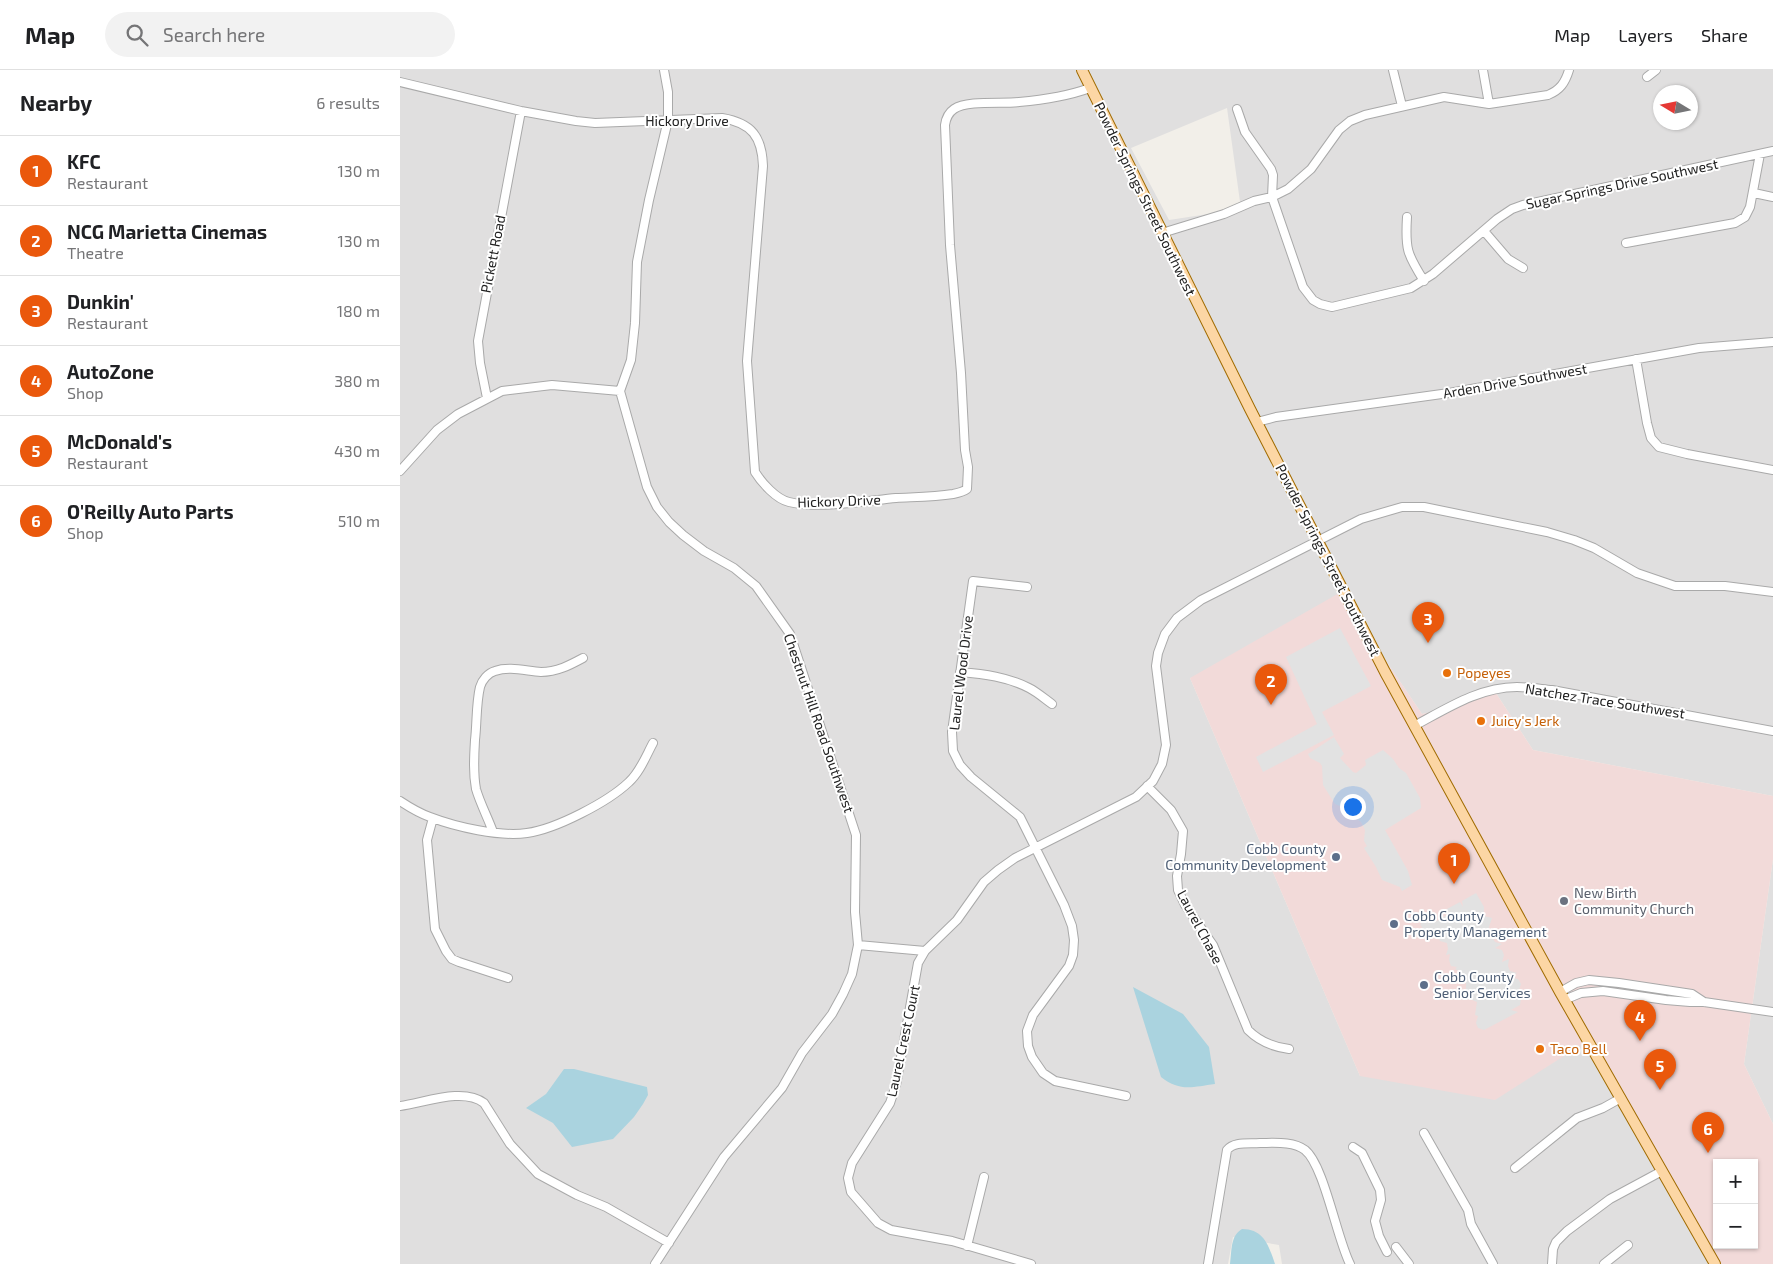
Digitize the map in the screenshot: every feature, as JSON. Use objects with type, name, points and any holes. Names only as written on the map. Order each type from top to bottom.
[{"type":"main road","name":"Powder Springs Street Southwest","points":[[1082,70],[1257,422],[1385,672],[1588,1043],[1716,1264]]},
{"type":"street","points":[[400,471],[437,430],[458,414],[502,391],[552,385],[620,391],[631,360],[638,262],[649,200],[668,120],[668,92],[664,70]]},
{"type":"street","points":[[1393,70],[1402,106]]},
{"type":"street","points":[[1483,70],[1489,104]]},
{"type":"street","points":[[1162,233],[1224,214],[1254,201],[1272,198],[1288,189],[1311,169],[1339,130],[1346,124],[1365,115],[1449,97],[1489,104],[1555,92],[1562,86],[1569,70]]},
{"type":"street","points":[[1647,76],[1656,70]]},
{"type":"street","name":"Hickory Drive","points":[[400,82],[557,119],[596,123],[722,118],[733,120],[751,130],[757,136],[761,144],[764,166],[747,361],[755,472],[760,480],[787,502],[803,504],[834,504],[936,496],[962,492],[967,489],[968,466],[965,450],[961,373],[950,245],[945,125],[947,116],[955,108],[976,103],[1019,102],[1078,93],[1090,88]]},
{"type":"street","points":[[1237,109],[1245,132],[1272,169],[1272,198]]},
{"type":"street","name":"Pickett Road","points":[[487,398],[480,364],[478,341],[521,111]]},
{"type":"street","name":"Sugar Springs Drive Southwest","points":[[1272,198],[1303,287],[1309,296],[1320,304],[1338,307],[1403,291],[1424,281],[1512,209],[1535,201],[1773,151]]},
{"type":"street","points":[[1626,243],[1735,223],[1745,217],[1754,193],[1760,154]]},
{"type":"street","points":[[1754,193],[1773,197]]},
{"type":"street","points":[[1406,217],[1407,249],[1424,281]]},
{"type":"street","points":[[1484,231],[1508,259],[1523,268]]},
{"type":"street","name":"Arden Drive Southwest","points":[[1257,422],[1276,417],[1449,392],[1699,348],[1773,342]]},
{"type":"street","points":[[1636,359],[1647,423],[1651,438],[1659,446],[1687,454],[1773,470]]},
{"type":"street","name":"Chestnut Hill Road Southwest","points":[[620,391],[647,487],[657,508],[683,535],[734,568],[756,586],[790,634],[856,835],[855,912],[858,945],[852,974],[832,1014],[802,1053],[782,1088],[724,1157],[655,1264]]},
{"type":"street","points":[[858,945],[925,951],[957,920],[984,882],[1009,862],[1136,797],[1153,781],[1162,764],[1166,745],[1156,666],[1158,652],[1165,634],[1177,618],[1201,600],[1371,515],[1402,507],[1424,507],[1547,532],[1574,540],[1616,560],[1637,573],[1675,586],[1725,586],[1773,592]]},
{"type":"street","name":"Laurel Wood Drive","points":[[1027,588],[973,581],[952,732],[953,751],[960,765],[971,777],[1020,816],[1064,905],[1072,926],[1074,940],[1073,955],[1069,966],[1033,1015],[1027,1031],[1028,1046],[1032,1057],[1043,1073],[1054,1080],[1126,1096]]},
{"type":"street","points":[[493,832],[476,790],[473,764],[476,715],[480,687],[483,681],[487,676],[496,671],[542,672],[556,670],[583,658]]},
{"type":"street","points":[[960,672],[990,674],[1008,680],[1029,688],[1052,704]]},
{"type":"street","name":"Natchez Trace Southwest","points":[[1414,726],[1461,701],[1487,691],[1516,687],[1552,690],[1773,731]]},
{"type":"street","points":[[400,800],[433,818],[461,826],[493,832],[527,834],[542,830],[603,802],[629,782],[639,769],[653,743]]},
{"type":"street","name":"Laurel Chase","points":[[1147,786],[1171,810],[1183,831],[1177,876],[1178,890],[1185,905],[1212,946],[1248,1030],[1259,1040],[1278,1048],[1289,1049]]},
{"type":"street","points":[[433,818],[427,840],[428,870],[434,929],[440,942],[452,958],[459,962],[508,978]]},
{"type":"street","name":"Laurel Crest Court","points":[[925,951],[918,963],[896,1085],[890,1103],[852,1163],[848,1178],[851,1192],[878,1224],[891,1230],[952,1241],[1031,1264]]},
{"type":"street","points":[[1562,996],[1581,992],[1603,991],[1773,1012]]},
{"type":"street","points":[[400,1106],[455,1096],[476,1098],[484,1103],[510,1144],[538,1174],[577,1195],[606,1207],[669,1243]]},
{"type":"street","points":[[1515,1168],[1577,1118],[1603,1108],[1621,1098]]},
{"type":"street","points":[[1424,1133],[1468,1210],[1471,1224],[1493,1264]]},
{"type":"street","points":[[1208,1264],[1227,1150],[1230,1146],[1234,1145],[1276,1143],[1300,1147],[1312,1159],[1330,1203],[1350,1264]]},
{"type":"street","points":[[1353,1147],[1362,1153],[1380,1190],[1381,1200],[1375,1221],[1378,1236],[1386,1252]]},
{"type":"street","points":[[1552,1264],[1553,1249],[1556,1242],[1567,1232],[1610,1199],[1662,1172]]},
{"type":"street","points":[[967,1246],[984,1177]]},
{"type":"street","points":[[1604,1264],[1628,1245]]},
{"type":"street","points":[[1396,1247],[1409,1264]]},
{"type":"shaded area","points":[[400,70],[1773,70],[1773,796],[1533,750],[1492,687],[1436,711],[1422,714],[1378,649],[1190,678],[1360,1076],[1592,1038],[1721,1264],[1282,1264],[1279,1245],[1233,1237],[1228,1264],[400,1264]],"holes":[[[1227,108],[1241,209],[1169,220],[1131,148]]]},
{"type":"shaded area","points":[[1348,588],[1378,649],[1422,714],[1436,711],[1492,687],[1533,750],[1773,796],[1773,859],[1744,1064],[1773,1124],[1773,1264],[1721,1264],[1592,1038],[1495,1100],[1360,1076],[1190,678]]},
{"type":"shaded area","points":[[1340,628],[1371,686],[1322,712],[1334,735],[1263,772],[1256,757],[1317,724],[1286,657]]},
{"type":"shaded area","points":[[1334,737],[1344,754],[1340,758],[1356,773],[1366,765],[1365,760],[1383,750],[1406,773],[1420,798],[1421,808],[1385,830],[1408,871],[1412,885],[1402,891],[1400,887],[1382,880],[1364,848],[1367,846],[1364,841],[1365,830],[1361,822],[1351,812],[1347,813],[1345,808],[1335,804],[1323,785],[1322,766],[1310,758],[1308,754]]},
{"type":"shaded area","points":[[1773,859],[1773,1124],[1744,1064]]},
{"type":"shaded area","points":[[1476,893],[1484,907],[1484,916],[1492,918],[1487,933],[1494,930],[1492,937],[1495,942],[1502,944],[1495,948],[1502,950],[1504,955],[1502,962],[1509,959],[1508,966],[1510,971],[1517,973],[1510,977],[1518,979],[1521,984],[1519,990],[1522,991],[1520,1005],[1511,1010],[1518,1012],[1484,1030],[1478,1028],[1476,1023],[1478,1016],[1475,1015],[1477,1002],[1470,999],[1472,997],[1466,995],[1466,982],[1463,984],[1462,972],[1455,969],[1457,967],[1451,966],[1450,954],[1446,955],[1447,943],[1440,941],[1436,931],[1423,929],[1420,924],[1430,918],[1435,922],[1447,915],[1445,910],[1460,902],[1463,907],[1462,901]]},
{"type":"water","points":[[1133,987],[1183,1014],[1209,1047],[1215,1084],[1180,1087],[1161,1077]]},
{"type":"water","points":[[564,1069],[574,1069],[647,1087],[648,1095],[634,1117],[613,1139],[572,1147],[553,1123],[526,1108],[546,1094]]},
{"type":"water","points":[[1242,1229],[1261,1235],[1268,1245],[1275,1264],[1230,1264],[1233,1240]]},
{"type":"place","name":"Dunkin'","points":[[1428,643]]},
{"type":"place","name":"Popeyes","points":[[1447,673]]},
{"type":"place","name":"NCG Marietta Cinemas","points":[[1271,705]]},
{"type":"place","name":"Juicy's Jerk","points":[[1481,721]]},
{"type":"place","name":"Cobb County Community Development","points":[[1336,857]]},
{"type":"place","name":"KFC","points":[[1454,884]]},
{"type":"place","name":"New Birth Community Church","points":[[1564,901]]},
{"type":"place","name":"Cobb County Property Management","points":[[1394,924]]},
{"type":"place","name":"Cobb County Senior Services","points":[[1424,985]]},
{"type":"place","name":"AutoZone","points":[[1640,1041]]},
{"type":"place","name":"Taco Bell","points":[[1540,1049]]},
{"type":"place","name":"McDonald's","points":[[1660,1090]]},
{"type":"place","name":"O'Reilly Auto Parts","points":[[1708,1153]]}]
